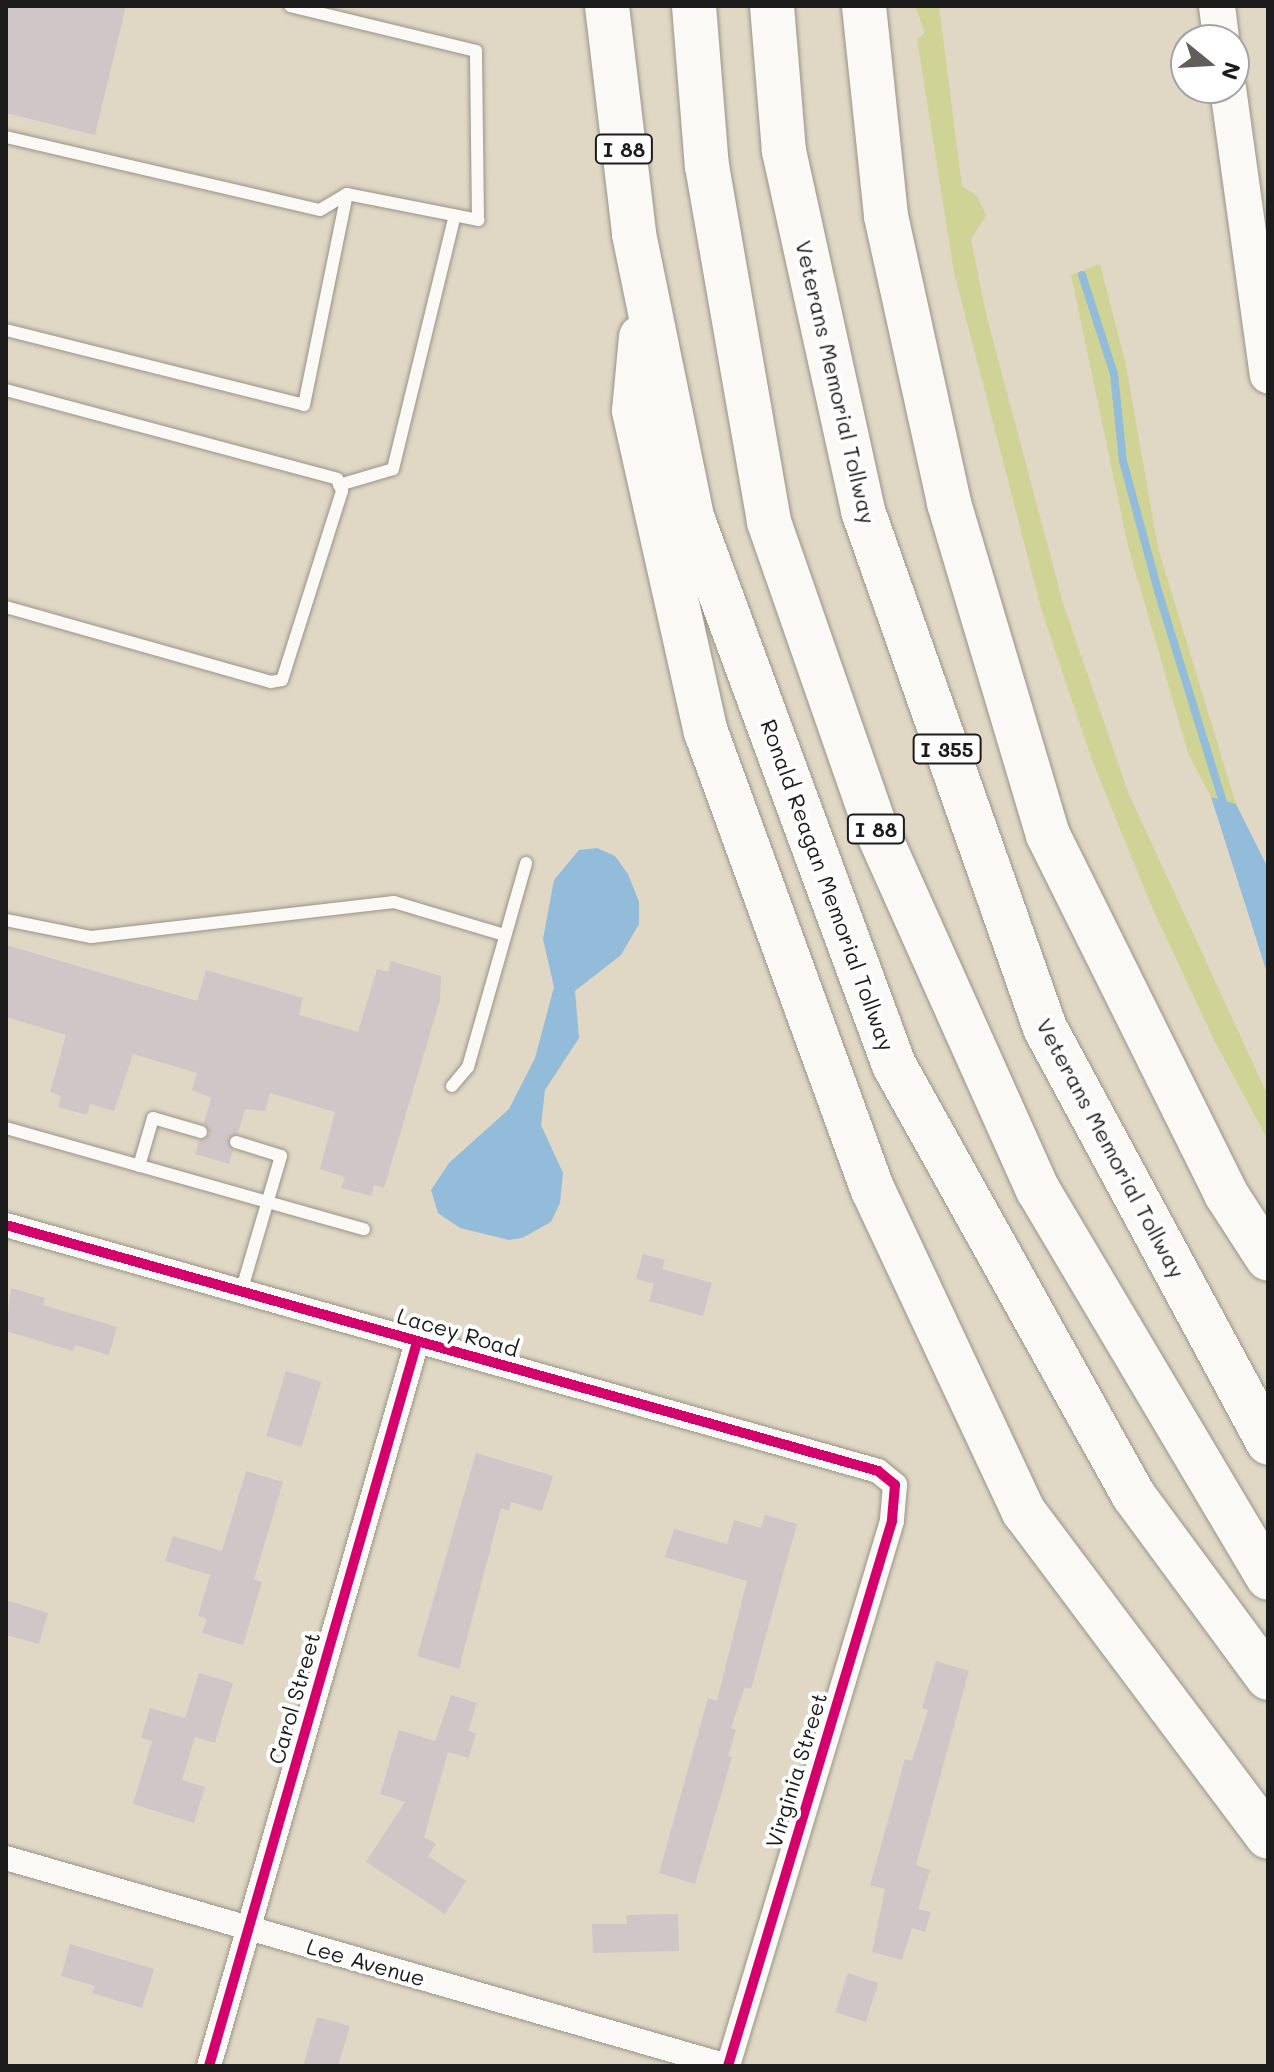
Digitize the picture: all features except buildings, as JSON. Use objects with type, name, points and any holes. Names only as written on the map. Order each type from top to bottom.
[{"type":"highway","name":"Ronald Reagan Memorial Tollway","points":[[607,6],[645,291],[692,517],[894,1065],[1134,1496],[1268,1678]]},
{"type":"highway","name":"I 88","points":[[694,6],[707,166],[769,522],[875,826],[1038,1190],[1268,1578]]},
{"type":"highway","name":"Veterans Memorial Tollway","points":[[772,6],[784,151],[863,511],[1045,1028],[1268,1443]]},
{"type":"highway","points":[[864,6],[886,216],[946,488],[1048,835],[1226,1194],[1268,1259]]},
{"type":"highway","points":[[645,291],[634,411],[706,732],[873,1190],[1024,1512],[1268,1837]]},
{"type":"main road","points":[[1230,104],[1268,375]]},
{"type":"street","name":"Lacey Road","points":[[6,1225],[878,1471],[895,1485]]},
{"type":"street","name":"Carol Street","points":[[209,2066],[417,1342]]},
{"type":"street","name":"Virginia Street","points":[[727,2066],[892,1521],[895,1485]]},
{"type":"street","name":"Lee Avenue","points":[[6,1858],[727,2066]]},
{"type":"lane","points":[[6,137],[320,210],[347,194],[478,220],[476,51],[290,6]]},
{"type":"lane","points":[[6,330],[304,405],[347,194]]},
{"type":"lane","points":[[339,485],[393,469],[455,215]]},
{"type":"lane","points":[[6,390],[337,479],[339,485],[282,680],[271,682],[6,607]]},
{"type":"lane","points":[[452,1086],[468,1067],[526,863]]},
{"type":"lane","points":[[6,920],[91,937],[394,902],[505,935]]},
{"type":"lane","points":[[139,1166],[153,1118],[201,1132]]},
{"type":"lane","points":[[6,1128],[364,1229]]},
{"type":"lane","points":[[236,1142],[281,1156],[241,1292]]},
{"type":"green space","points":[[915,6],[939,6],[962,186],[977,196],[986,216],[971,239],[986,314],[1063,603],[1128,792],[1268,1096],[1268,1140],[1214,1040],[1151,905],[1092,760],[1041,608],[954,272],[917,39],[925,33]]},
{"type":"green space","points":[[1100,264],[1126,365],[1158,548],[1236,804],[1211,797],[1188,753],[1128,546],[1071,275]]},
{"type":"water","points":[[1211,797],[1236,804],[1268,868],[1268,976]]},
{"type":"water","points":[[597,848],[615,856],[628,874],[639,902],[639,924],[621,955],[575,991],[579,1038],[545,1090],[541,1125],[563,1173],[560,1203],[551,1222],[522,1238],[509,1240],[460,1228],[438,1213],[431,1190],[449,1163],[509,1109],[535,1058],[554,987],[543,939],[554,880],[579,850]]},
{"type":"waterway","points":[[1082,275],[1114,374],[1123,461],[1158,591],[1225,809]]},
{"type":"cycle path","points":[[6,1225],[878,1471],[895,1485],[892,1521],[728,2066]]},
{"type":"cycle path","points":[[209,2066],[417,1342]]}]
